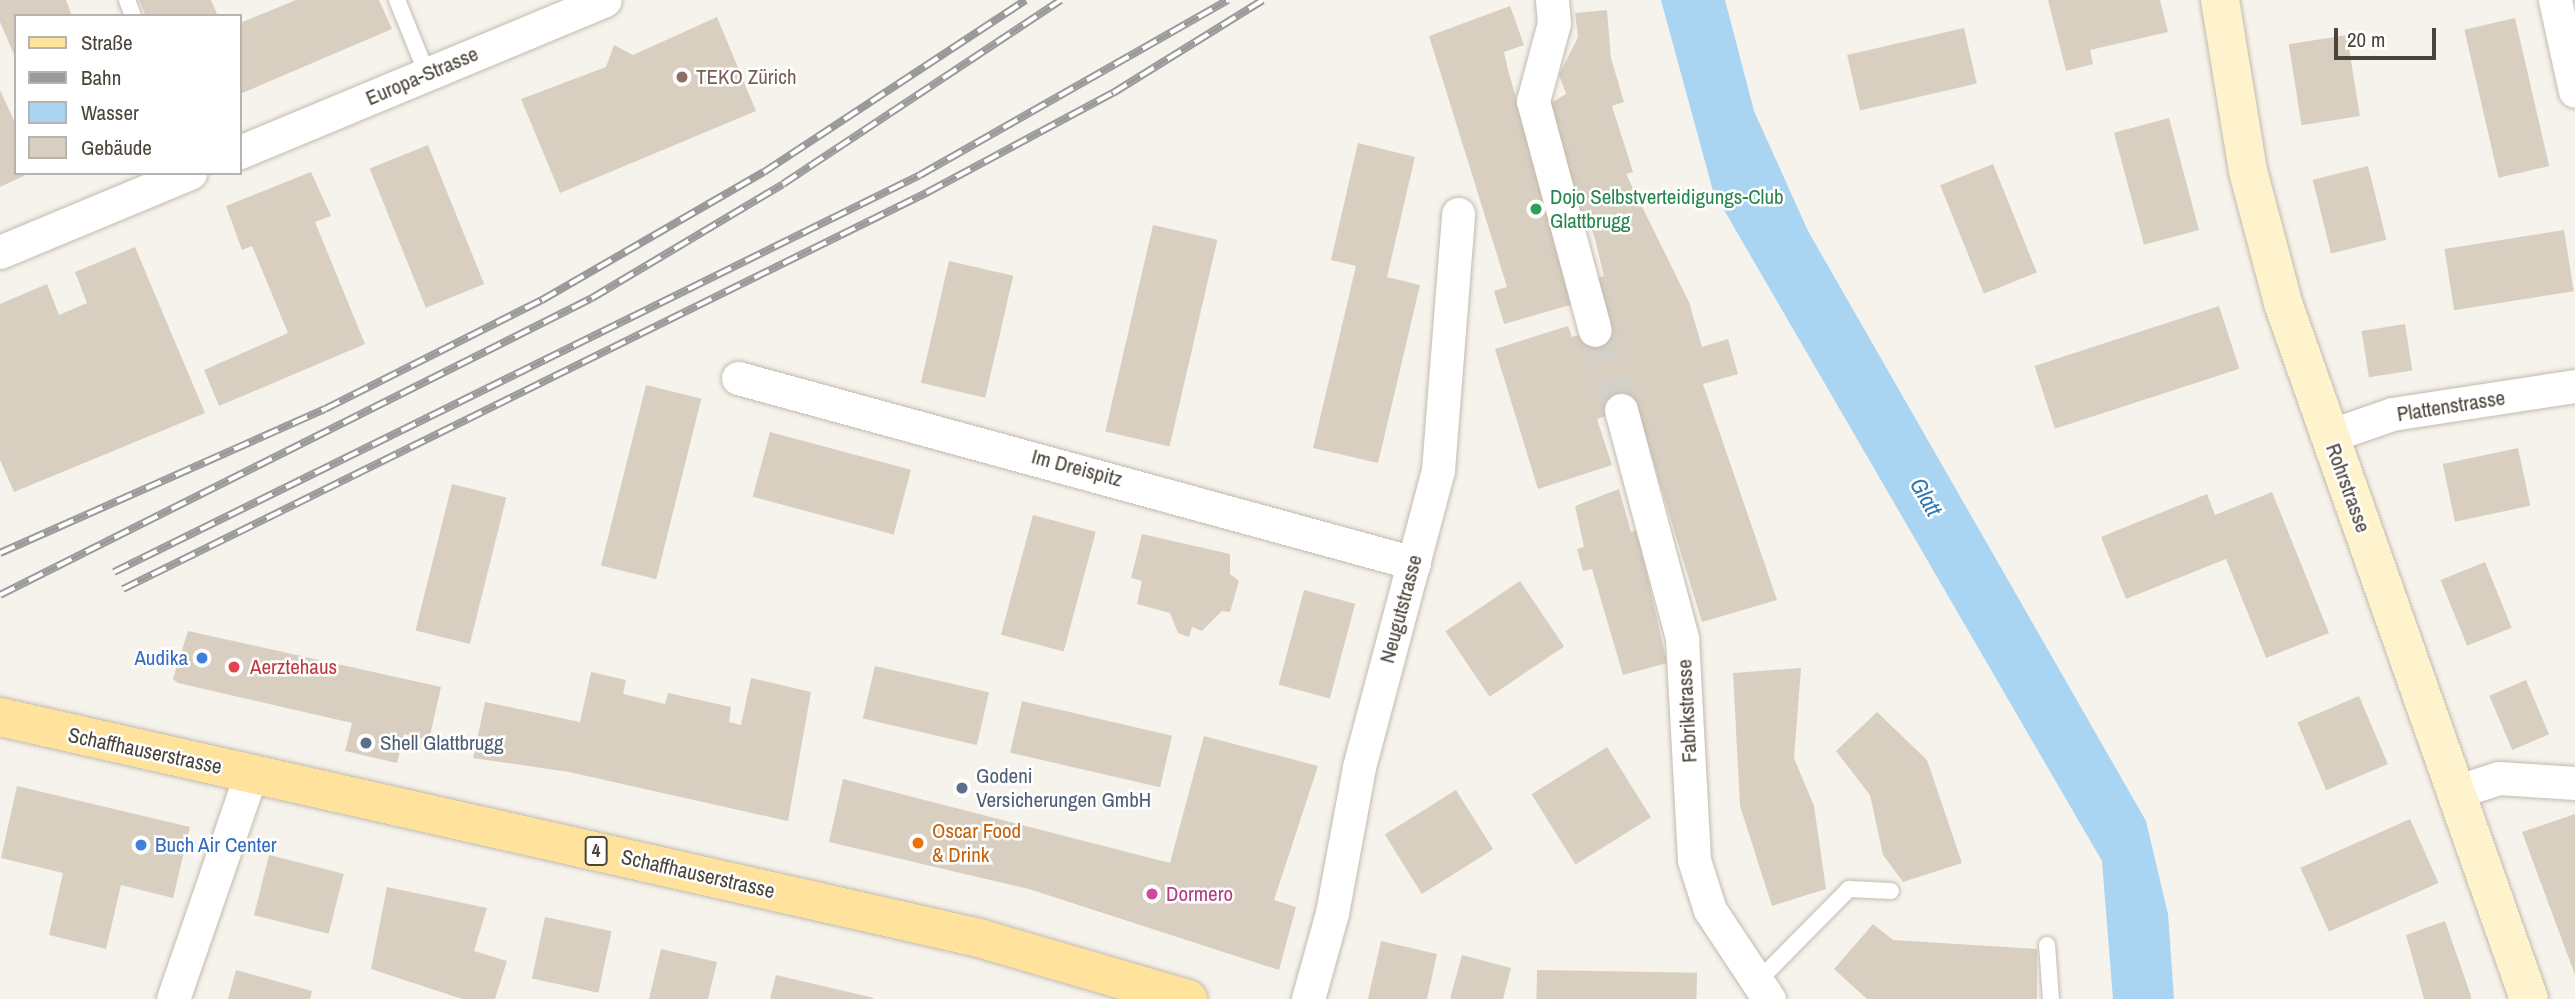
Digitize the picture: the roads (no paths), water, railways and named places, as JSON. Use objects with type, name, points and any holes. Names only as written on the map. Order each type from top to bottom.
[{"type":"main road","name":"Rohrstrasse","points":[[2220,0],[2248,171],[2283,303],[2521,988]]},
{"type":"main road","name":"Schaffhauserstrasse","points":[[0,718],[979,938],[1188,999]]},
{"type":"street","name":"Europa-Strasse","points":[[242,151],[605,0]]},
{"type":"street","points":[[1552,0],[1554,23],[1533,101],[1595,330]]},
{"type":"street","points":[[2554,0],[2575,91]]},
{"type":"street","points":[[0,252],[185,175]]},
{"type":"street","name":"Neugutstrasse","points":[[1308,999],[1359,767],[1438,470],[1458,214]]},
{"type":"street","name":"Im Dreispitz","points":[[738,378],[1414,563]]},
{"type":"street","name":"Plattenstrasse","points":[[2329,436],[2392,414],[2575,386]]},
{"type":"street","name":"Fabrikstrasse","points":[[1621,410],[1682,638],[1694,860],[1710,910],[1764,989]]},
{"type":"street","points":[[173,999],[251,774]]},
{"type":"street","points":[[2455,792],[2499,778],[2575,783]]},
{"type":"lane","points":[[397,0],[427,74]]},
{"type":"lane","points":[[1764,989],[1849,889],[1891,891]]},
{"type":"lane","points":[[2047,944],[2051,999]]},
{"type":"water","name":"Glatt","points":[[1661,0],[1725,0],[1754,111],[1808,231],[2146,821],[2168,914],[2174,999],[2113,999],[2102,861],[1713,191]]},
{"type":"tunnel","points":[[1595,330],[1621,410]]},
{"type":"railway","points":[[0,553],[325,409],[542,300],[764,172],[1026,0]]},
{"type":"railway","points":[[0,595],[592,298],[783,184],[1061,0]]},
{"type":"railway","points":[[114,572],[920,175],[1228,0]]},
{"type":"railway","points":[[123,589],[928,192],[1113,93],[1263,0]]},
{"type":"place","name":"TEKO Zürich","points":[[682,77]]},
{"type":"place","name":"Dojo Selbstverteidigungs-Club Glattbrugg","points":[[1536,209]]},
{"type":"place","name":"Audika","points":[[202,658]]},
{"type":"place","name":"Aerztehaus","points":[[234,667]]},
{"type":"place","name":"Shell Glattbrugg","points":[[366,743]]},
{"type":"place","name":"Godeni Versicherungen GmbH","points":[[962,788]]},
{"type":"place","name":"Oscar Food & Drink","points":[[918,843]]},
{"type":"place","name":"Buch Air Center","points":[[141,845]]},
{"type":"place","name":"Dormero","points":[[1152,894]]}]
